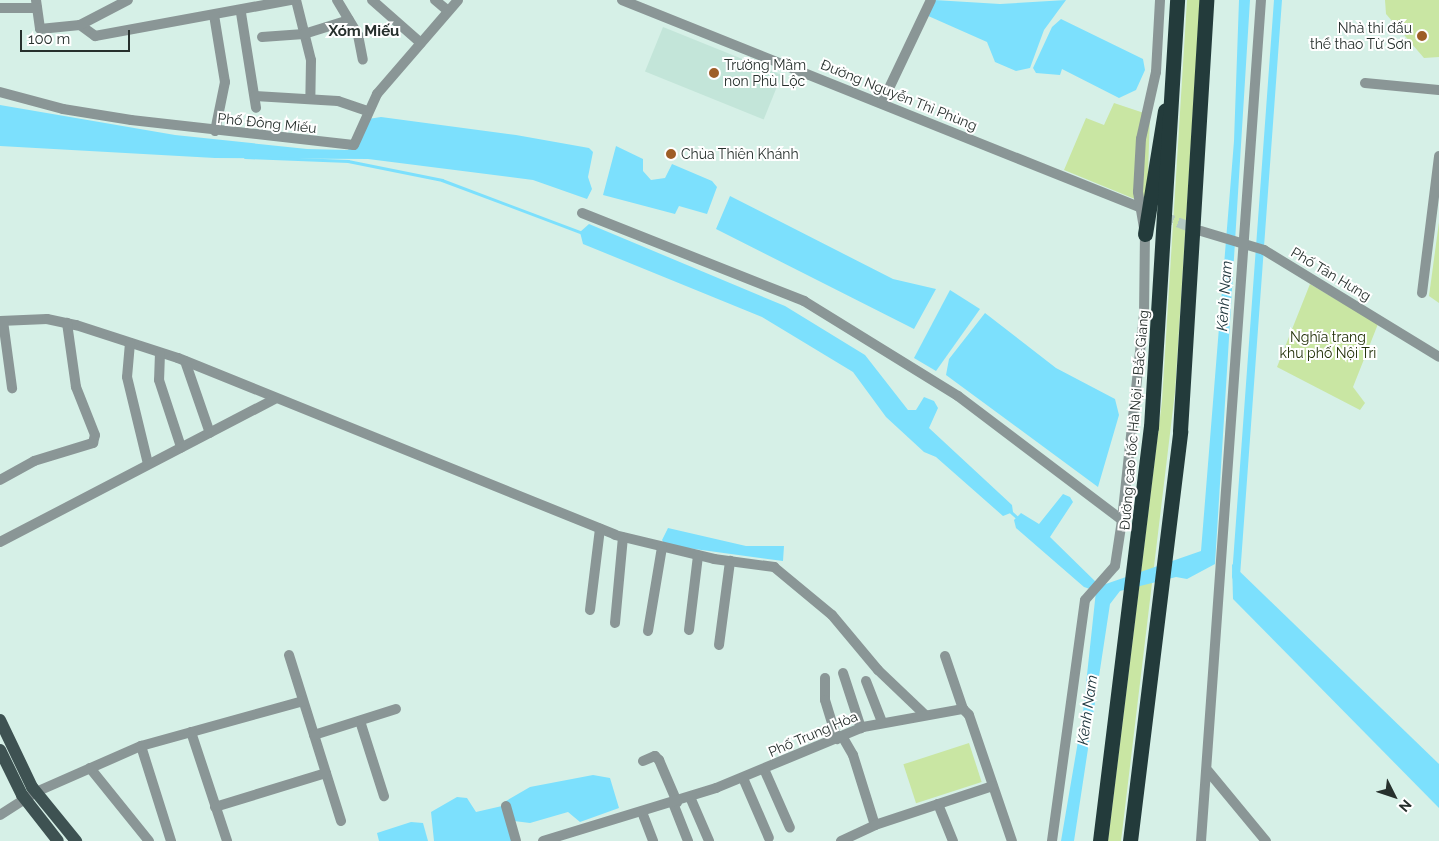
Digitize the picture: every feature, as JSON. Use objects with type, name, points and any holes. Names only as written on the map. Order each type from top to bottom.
[{"type":"highway","points":[[1145,234],[1144,209],[1166,105],[1176,0]]},
{"type":"highway","name":"Đường cao tốc Hà Nội - Bắc Giang","points":[[1100,841],[1152,418],[1176,0]]},
{"type":"highway","points":[[1130,841],[1180,431],[1206,0]]},
{"type":"main road","points":[[0,720],[30,796],[76,841]]},
{"type":"main road","points":[[0,750],[58,841]]},
{"type":"street","points":[[104,0],[105,11]]},
{"type":"street","points":[[0,8],[36,4],[40,29],[80,25],[128,0]]},
{"type":"street","points":[[80,25],[95,36],[214,15],[241,13],[292,0]]},
{"type":"street","points":[[296,0],[311,60],[310,99]]},
{"type":"street","points":[[337,0],[349,20],[363,60]]},
{"type":"street","points":[[372,0],[421,42]]},
{"type":"street","points":[[435,0],[448,11]]},
{"type":"street","name":"Phố Đông Miếu","points":[[0,92],[64,109],[215,131],[354,145],[367,111],[421,42],[458,0]]},
{"type":"street","name":"Đường Nguyễn Thì Phùng","points":[[622,0],[1164,217]]},
{"type":"street","points":[[882,103],[931,0]]},
{"type":"street","points":[[1144,209],[1141,139],[1156,72],[1160,0]]},
{"type":"street","points":[[1200,841],[1208,771],[1262,0]]},
{"type":"street","points":[[241,13],[256,108]]},
{"type":"street","points":[[214,15],[225,82],[215,131]]},
{"type":"street","points":[[262,37],[304,34],[349,20]]},
{"type":"street","points":[[1365,84],[1439,90]]},
{"type":"street","points":[[254,96],[338,101],[367,111]]},
{"type":"street","points":[[1422,293],[1439,156]]},
{"type":"street","points":[[582,213],[804,301],[958,396],[1122,520]]},
{"type":"street","name":"Phố Tân Hưng","points":[[1201,231],[1246,243],[1264,250],[1439,357]]},
{"type":"street","points":[[1052,841],[1086,600],[1116,566],[1144,315],[1145,234]]},
{"type":"street","points":[[12,388],[1,321],[67,323],[185,361],[274,399],[600,530],[698,556],[774,567],[832,615],[878,670],[924,714]]},
{"type":"street","points":[[0,480],[34,462],[93,443],[95,436],[76,387],[67,323]]},
{"type":"street","points":[[130,343],[126,377],[148,464]]},
{"type":"street","points":[[160,352],[158,380],[181,447]]},
{"type":"street","points":[[185,361],[210,432]]},
{"type":"street","points":[[0,542],[274,399]]},
{"type":"street","points":[[590,610],[600,530]]},
{"type":"street","points":[[615,623],[623,537]]},
{"type":"street","points":[[648,631],[662,547]]},
{"type":"street","points":[[689,630],[698,556]]},
{"type":"street","points":[[719,645],[730,562]]},
{"type":"street","points":[[289,655],[341,821]]},
{"type":"street","points":[[945,656],[963,709],[969,715],[1012,841]]},
{"type":"street","points":[[843,673],[861,728]]},
{"type":"street","points":[[825,678],[825,700],[839,738],[853,755],[875,825]]},
{"type":"street","points":[[866,682],[882,722]]},
{"type":"street","points":[[0,814],[30,796],[141,746],[303,701]]},
{"type":"street","points":[[314,735],[396,709]]},
{"type":"street","name":"Phố Trung Hòa","points":[[542,841],[567,838],[690,797],[764,770],[861,728],[924,714],[963,709]]},
{"type":"street","points":[[360,721],[384,796]]},
{"type":"street","points":[[191,732],[227,841]]},
{"type":"street","points":[[141,746],[171,841]]},
{"type":"street","points":[[643,761],[655,756],[659,760],[688,841]]},
{"type":"street","points":[[90,768],[149,841]]},
{"type":"street","points":[[764,770],[790,828]]},
{"type":"street","points":[[1208,771],[1266,841]]},
{"type":"street","points":[[215,807],[326,772]]},
{"type":"street","points":[[743,778],[769,838]]},
{"type":"street","points":[[846,840],[875,825],[993,786]]},
{"type":"street","points":[[690,797],[709,841]]},
{"type":"street","points":[[938,804],[954,841]]},
{"type":"street","points":[[507,809],[516,841]]},
{"type":"street","points":[[642,812],[653,841]]},
{"type":"shaded area","name":"Trường Mầm non Phù Lộc","points":[[663,27],[782,75],[764,119],[645,72]]},
{"type":"green space","points":[[1187,0],[1200,0],[1175,392],[1121,841],[1108,841],[1162,401]]},
{"type":"green space","name":"Nhà thi đấu thể thao Từ Sơn","points":[[1385,0],[1439,0],[1439,57],[1424,58],[1386,14]]},
{"type":"green space","points":[[1114,103],[1150,115],[1147,204],[1064,170],[1086,118],[1104,125]]},
{"type":"green space","points":[[1439,222],[1439,303],[1429,296]]},
{"type":"green space","name":"Nghĩa trang khu phố Nội Trì","points":[[1310,284],[1378,324],[1353,387],[1365,403],[1360,410],[1277,367]]},
{"type":"green space","points":[[969,743],[982,782],[916,803],[903,764]]},
{"type":"water","points":[[934,0],[1000,4],[1066,0],[1044,30],[1030,68],[1016,71],[995,62],[987,42],[926,15]]},
{"type":"water","name":"Kênh Nam","points":[[1239,0],[1250,0],[1215,564],[1187,579],[1176,577],[1120,591],[1110,604],[1074,841],[1061,841],[1083,712],[1096,591],[1084,587],[1016,528],[1014,520],[1021,513],[1039,524],[1063,494],[1070,497],[1073,502],[1050,537],[1100,586],[1201,551],[1234,141]]},
{"type":"water","points":[[1061,19],[1143,59],[1145,70],[1136,90],[1119,98],[1062,69],[1060,75],[1036,73],[1033,68],[1052,27]]},
{"type":"water","points":[[0,105],[175,135],[307,149],[348,150],[368,119],[381,117],[516,135],[589,148],[593,152],[588,177],[592,189],[587,199],[533,180],[368,159],[215,158],[0,146]]},
{"type":"water","points":[[616,146],[643,159],[643,171],[651,180],[665,178],[672,164],[712,181],[717,187],[707,214],[679,206],[675,214],[603,195]]},
{"type":"water","points":[[730,196],[893,279],[936,289],[914,329],[716,229]]},
{"type":"water","points":[[589,224],[785,306],[865,355],[908,410],[916,410],[924,397],[934,401],[938,408],[929,428],[1012,505],[1013,512],[1003,516],[936,457],[924,452],[886,417],[853,372],[762,317],[583,244],[580,232]]},
{"type":"water","points":[[950,290],[980,309],[936,371],[914,358]]},
{"type":"water","points":[[985,313],[1056,368],[1115,399],[1119,415],[1098,487],[946,375],[949,359]]},
{"type":"water","points":[[668,528],[746,546],[784,546],[783,561],[665,545],[662,540]]},
{"type":"water","points":[[1232,564],[1439,764],[1439,808],[1233,599]]},
{"type":"water","points":[[593,775],[610,778],[619,808],[580,822],[568,812],[530,823],[514,821],[506,801],[530,787]]},
{"type":"water","points":[[457,797],[467,798],[476,812],[502,806],[513,841],[434,841],[431,812]]},
{"type":"water","points":[[411,822],[423,823],[428,841],[379,841],[377,833]]},
{"type":"waterway","points":[[1236,576],[1278,0]]},
{"type":"waterway","points":[[245,157],[348,161],[442,180],[583,233]]},
{"type":"waterway","points":[[1010,511],[1019,519]]},
{"type":"tunnel","points":[[1164,217],[1198,230]]},
{"type":"place","name":"Nhà thi đấu thể thao Từ Sơn","points":[[1422,36]]},
{"type":"place","name":"Trường Mầm non Phù Lộc","points":[[714,73]]},
{"type":"place","name":"Chùa Thiên Khánh","points":[[671,154]]},
{"type":"district","name":"Xóm Miếu","points":[[364,32]]}]
